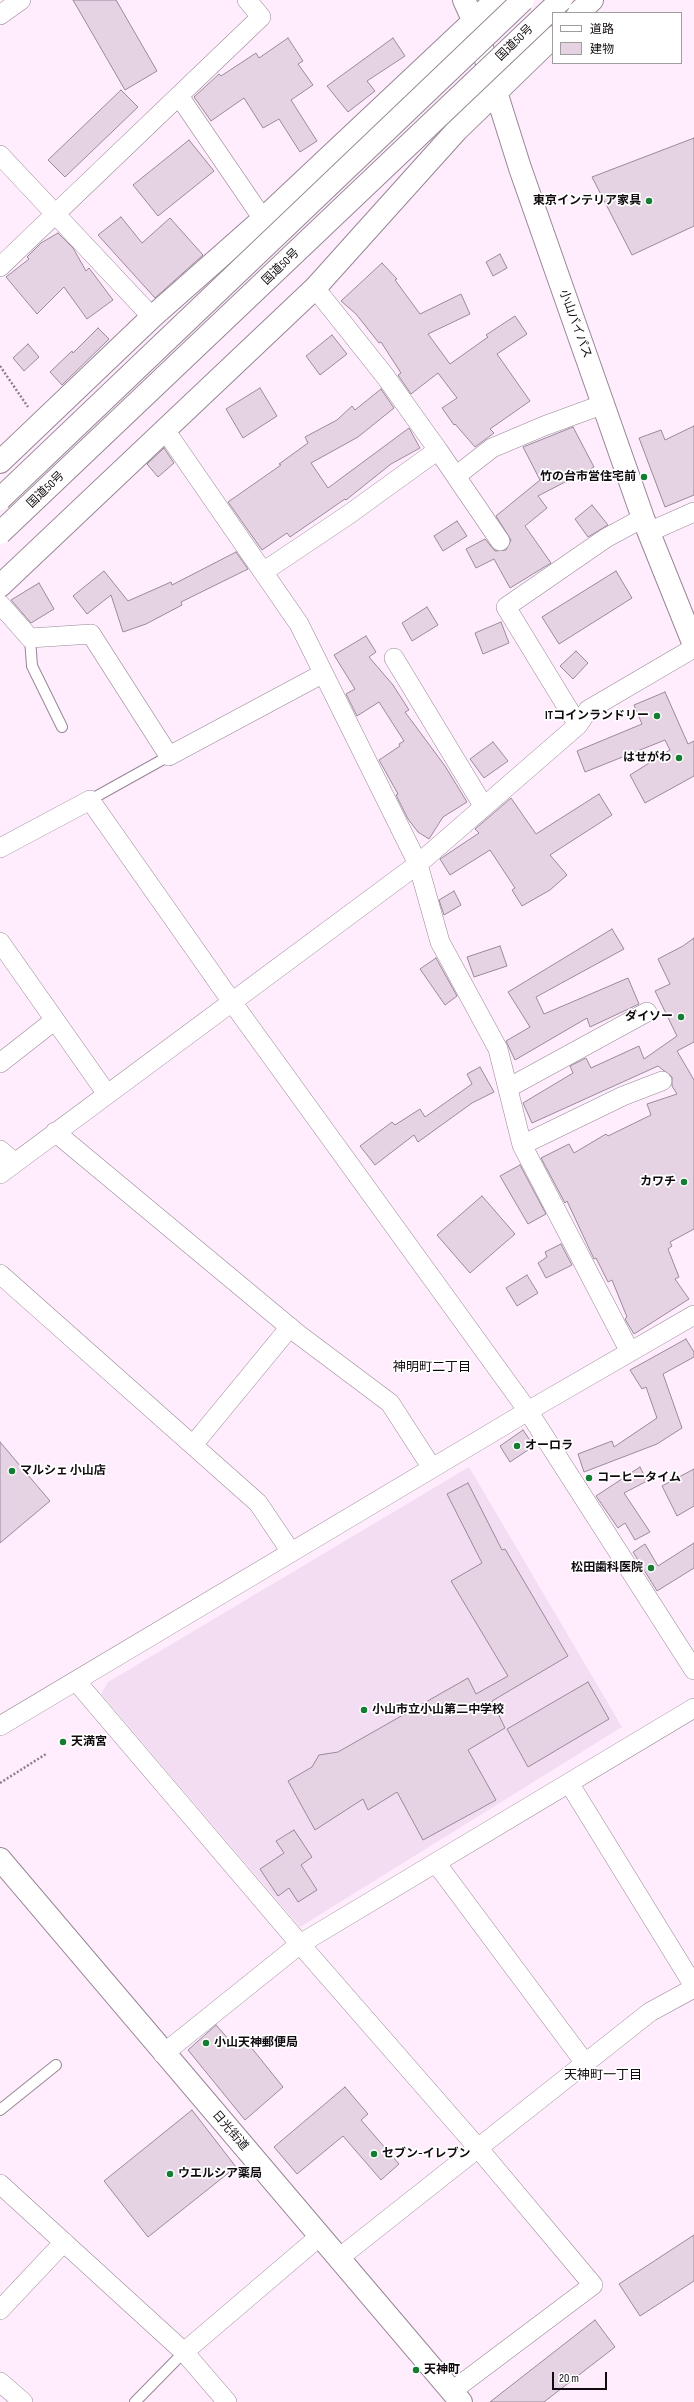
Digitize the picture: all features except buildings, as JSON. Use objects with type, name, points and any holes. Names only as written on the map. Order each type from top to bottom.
[{"type":"main road","name":"小山バイパス","points":[[464,0],[474,22],[495,92],[646,525],[694,647]]},
{"type":"main road","points":[[0,462],[152,317],[263,219],[496,0]]},
{"type":"main road","name":"国道50号","points":[[0,499],[524,0]]},
{"type":"main road","name":"国道50号","points":[[0,534],[561,0]]},
{"type":"main road","points":[[579,12],[592,0]]},
{"type":"main road","points":[[0,586],[315,288],[457,130],[552,38]]},
{"type":"main road","name":"日光街道","points":[[0,1859],[164,2054],[457,2396]]},
{"type":"street","points":[[0,14],[21,0]]},
{"type":"street","points":[[0,267],[261,17],[247,0]]},
{"type":"street","points":[[178,96],[263,219]]},
{"type":"street","points":[[0,155],[152,317]]},
{"type":"street","points":[[315,288],[386,376],[500,541]]},
{"type":"street","points":[[456,476],[492,448],[544,426],[604,404]]},
{"type":"street","points":[[165,430],[299,624],[322,674],[418,864],[440,942],[498,1049],[522,1145],[630,1352]]},
{"type":"street","points":[[263,572],[348,515],[438,450]]},
{"type":"street","points":[[578,725],[506,607],[606,538],[694,512]]},
{"type":"street","points":[[0,604],[30,638],[91,634],[170,756],[322,674]]},
{"type":"street","points":[[5,1162],[55,1132],[418,864],[578,725],[588,710],[694,647]]},
{"type":"street","points":[[394,658],[484,807]]},
{"type":"street","points":[[0,848],[90,800],[232,1002],[528,1411],[694,1670]]},
{"type":"street","points":[[0,942],[107,1094]]},
{"type":"street","points":[[508,1088],[647,1012]]},
{"type":"street","points":[[0,1063],[55,1020]]},
{"type":"street","points":[[522,1145],[623,1096],[662,1081]]},
{"type":"street","points":[[55,1132],[290,1327],[390,1403],[432,1468]]},
{"type":"street","points":[[0,1274],[258,1503],[291,1552]]},
{"type":"street","points":[[0,1726],[528,1411],[694,1315]]},
{"type":"street","points":[[193,1445],[290,1327]]},
{"type":"street","points":[[76,1681],[300,1944],[478,2148],[593,2285],[457,2396]]},
{"type":"street","points":[[164,2054],[300,1944],[694,1708]]},
{"type":"street","points":[[339,2258],[650,2012],[694,1987],[569,1783]]},
{"type":"street","points":[[436,1863],[585,2063]]},
{"type":"street","points":[[0,2184],[184,2352],[226,2402]]},
{"type":"street","points":[[184,2352],[320,2236]]},
{"type":"street","points":[[0,2310],[64,2242]]},
{"type":"street","points":[[0,2382],[23,2402]]},
{"type":"lane","points":[[30,638],[32,666],[62,727]]},
{"type":"lane","points":[[90,800],[170,756]]},
{"type":"lane","points":[[0,2110],[56,2065]]},
{"type":"lane","points":[[135,2402],[184,2352]]},
{"type":"path","points":[[0,366],[40,424]]},
{"type":"path","points":[[0,1783],[46,1754]]},
{"type":"shaded area","name":"小山市立小山第二中学校","points":[[469,1467],[622,1727],[300,1927],[101,1694],[108,1682]]},
{"type":"place","name":"東京インテリア家具","points":[[649,201]]},
{"type":"place","name":"竹の台市営住宅前","points":[[644,477]]},
{"type":"place","name":"ITコインランドリー","points":[[657,716]]},
{"type":"place","name":"はせがわ","points":[[679,758]]},
{"type":"place","name":"ダイソー","points":[[681,1017]]},
{"type":"place","name":"カワチ","points":[[684,1182]]},
{"type":"place","name":"オーロラ","points":[[517,1446]]},
{"type":"place","name":"マルシェ 小山店","points":[[12,1471]]},
{"type":"place","name":"コーヒータイム","points":[[589,1478]]},
{"type":"place","name":"松田歯科医院","points":[[651,1568]]},
{"type":"place","name":"小山市立小山第二中学校","points":[[364,1710]]},
{"type":"place","name":"天満宮","points":[[63,1742]]},
{"type":"place","name":"小山天神郵便局","points":[[206,2043]]},
{"type":"place","name":"セブン-イレブン","points":[[374,2154]]},
{"type":"place","name":"ウエルシア薬局","points":[[170,2174]]},
{"type":"place","name":"天神町","points":[[416,2370]]},
{"type":"district","name":"神明町二丁目","points":[[432,1368]]},
{"type":"district","name":"天神町一丁目","points":[[603,2076]]}]
